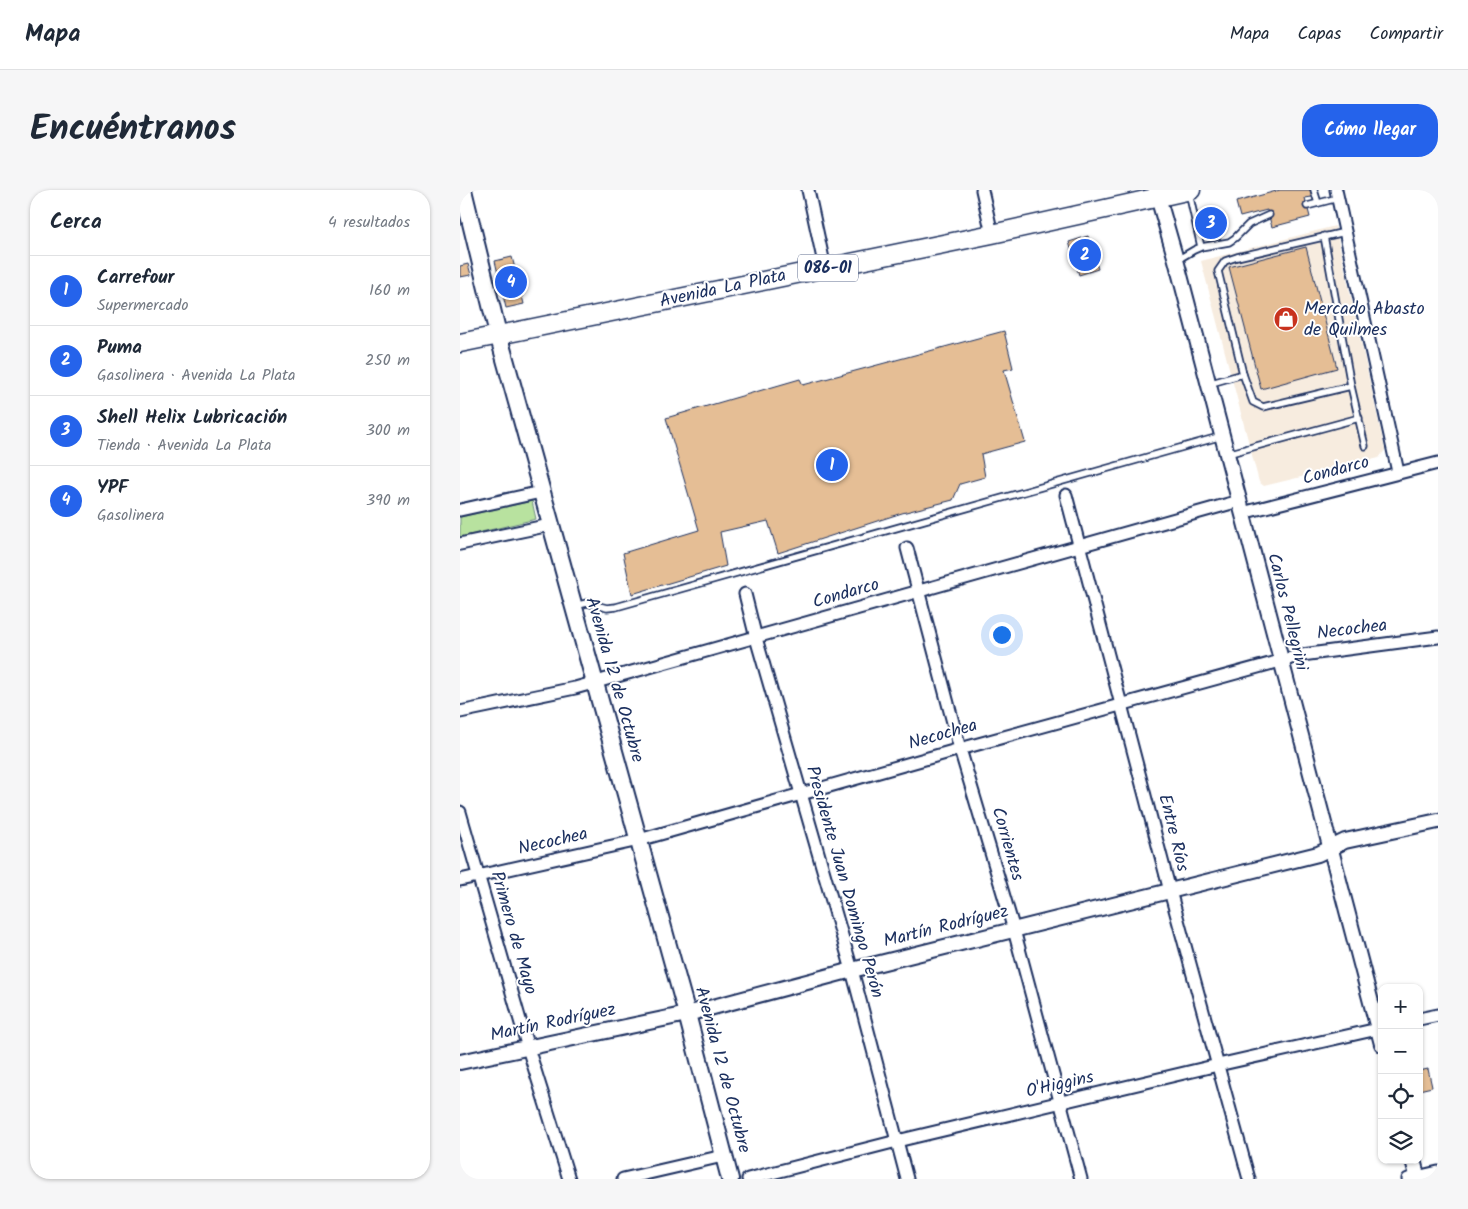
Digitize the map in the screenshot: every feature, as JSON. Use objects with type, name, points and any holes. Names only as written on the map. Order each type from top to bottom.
[{"type":"main road","name":"Avenida 12 de Octubre","points":[[463,190],[498,334],[687,1014],[730,1179]]},
{"type":"main road","name":"Avenida La Plata","points":[[460,343],[992,234],[1157,194],[1190,190]]},
{"type":"street","points":[[808,190],[825,268]]},
{"type":"street","points":[[982,190],[992,234]]},
{"type":"street","name":"Carlos Pellegrini","points":[[1157,194],[1176,260],[1280,661],[1378,1022]]},
{"type":"street","points":[[1337,194],[1398,472]]},
{"type":"street","name":"Condarco","points":[[460,712],[594,683],[1079,546],[1241,507],[1438,463]]},
{"type":"street","points":[[460,510],[541,492]]},
{"type":"street","name":"Entre Ríos","points":[[1066,495],[1170,890],[1249,1179]]},
{"type":"street","points":[[460,544],[550,525]]},
{"type":"street","name":"Corrientes","points":[[907,548],[960,749],[1014,930],[1080,1179]]},
{"type":"street","name":"Presidente Juan Domingo Perón","points":[[745,594],[852,970],[907,1179]]},
{"type":"street","name":"Necochea","points":[[460,880],[638,840],[1302,654],[1438,637]]},
{"type":"street","name":"Primero de Mayo","points":[[460,812],[528,1048],[569,1179]]},
{"type":"street","name":"Martín Rodríguez","points":[[460,1062],[687,1014],[852,970],[1318,854],[1345,841],[1438,821]]},
{"type":"street","points":[[1423,1018],[1438,1015]]},
{"type":"street","name":"O'Higgins","points":[[748,1179],[897,1141],[1218,1065],[1378,1029]]},
{"type":"street","points":[[623,1179],[723,1156]]},
{"type":"street","points":[[1413,1164],[1415,1178],[1438,1172]]},
{"type":"lane","points":[[1190,190],[1201,247]]},
{"type":"lane","points":[[1314,190],[1318,203]]},
{"type":"lane","points":[[1307,206],[1337,194]]},
{"type":"lane","points":[[1176,260],[1201,247],[1229,242],[1249,224],[1269,215]]},
{"type":"lane","points":[[1345,232],[1237,257],[1225,261],[1218,271],[1243,374],[1253,402],[1263,407],[1351,386]]},
{"type":"lane","points":[[1324,236],[1351,386],[1365,446]]},
{"type":"lane","points":[[1208,384],[1243,374]]},
{"type":"lane","points":[[1227,454],[1358,418]]},
{"type":"lane","points":[[573,607],[587,603],[607,608],[616,607],[1222,436]]},
{"type":"shaded area","name":"Mercado Abasto de Quilmes","points":[[1335,226],[1385,450],[1379,458],[1264,486],[1259,482],[1201,261]]},
{"type":"green space","points":[[532,501],[536,519],[460,537],[460,517]]},
{"type":"building","points":[[1280,190],[1310,190],[1312,197],[1305,198],[1310,217],[1272,227],[1267,210],[1240,217],[1236,202]]},
{"type":"building","points":[[1217,212],[1221,229],[1204,233],[1200,217]]},
{"type":"building","points":[[1088,236],[1098,269],[1079,275],[1069,242]]},
{"type":"building","points":[[1306,247],[1337,368],[1261,389],[1229,267]]},
{"type":"building","points":[[512,257],[524,304],[506,308],[495,261]]},
{"type":"building","points":[[468,264],[471,275],[460,277],[460,266]]},
{"type":"building","points":[[1004,331],[1013,368],[1004,370],[1025,442],[981,454],[985,477],[960,484],[953,500],[902,513],[778,553],[768,521],[720,532],[726,566],[632,594],[623,553],[699,530],[666,418],[800,379],[803,385]]},
{"type":"building","points":[[1428,1069],[1432,1087],[1423,1089],[1423,1070]]},
{"type":"place","name":"Shell Helix Lubricación","points":[[1211,223]]},
{"type":"place","name":"Puma","points":[[1085,255]]},
{"type":"place","name":"YPF","points":[[511,282]]},
{"type":"place","name":"Mercado Abasto de Quilmes","points":[[1286,319]]},
{"type":"place","name":"Carrefour","points":[[832,465]]}]
